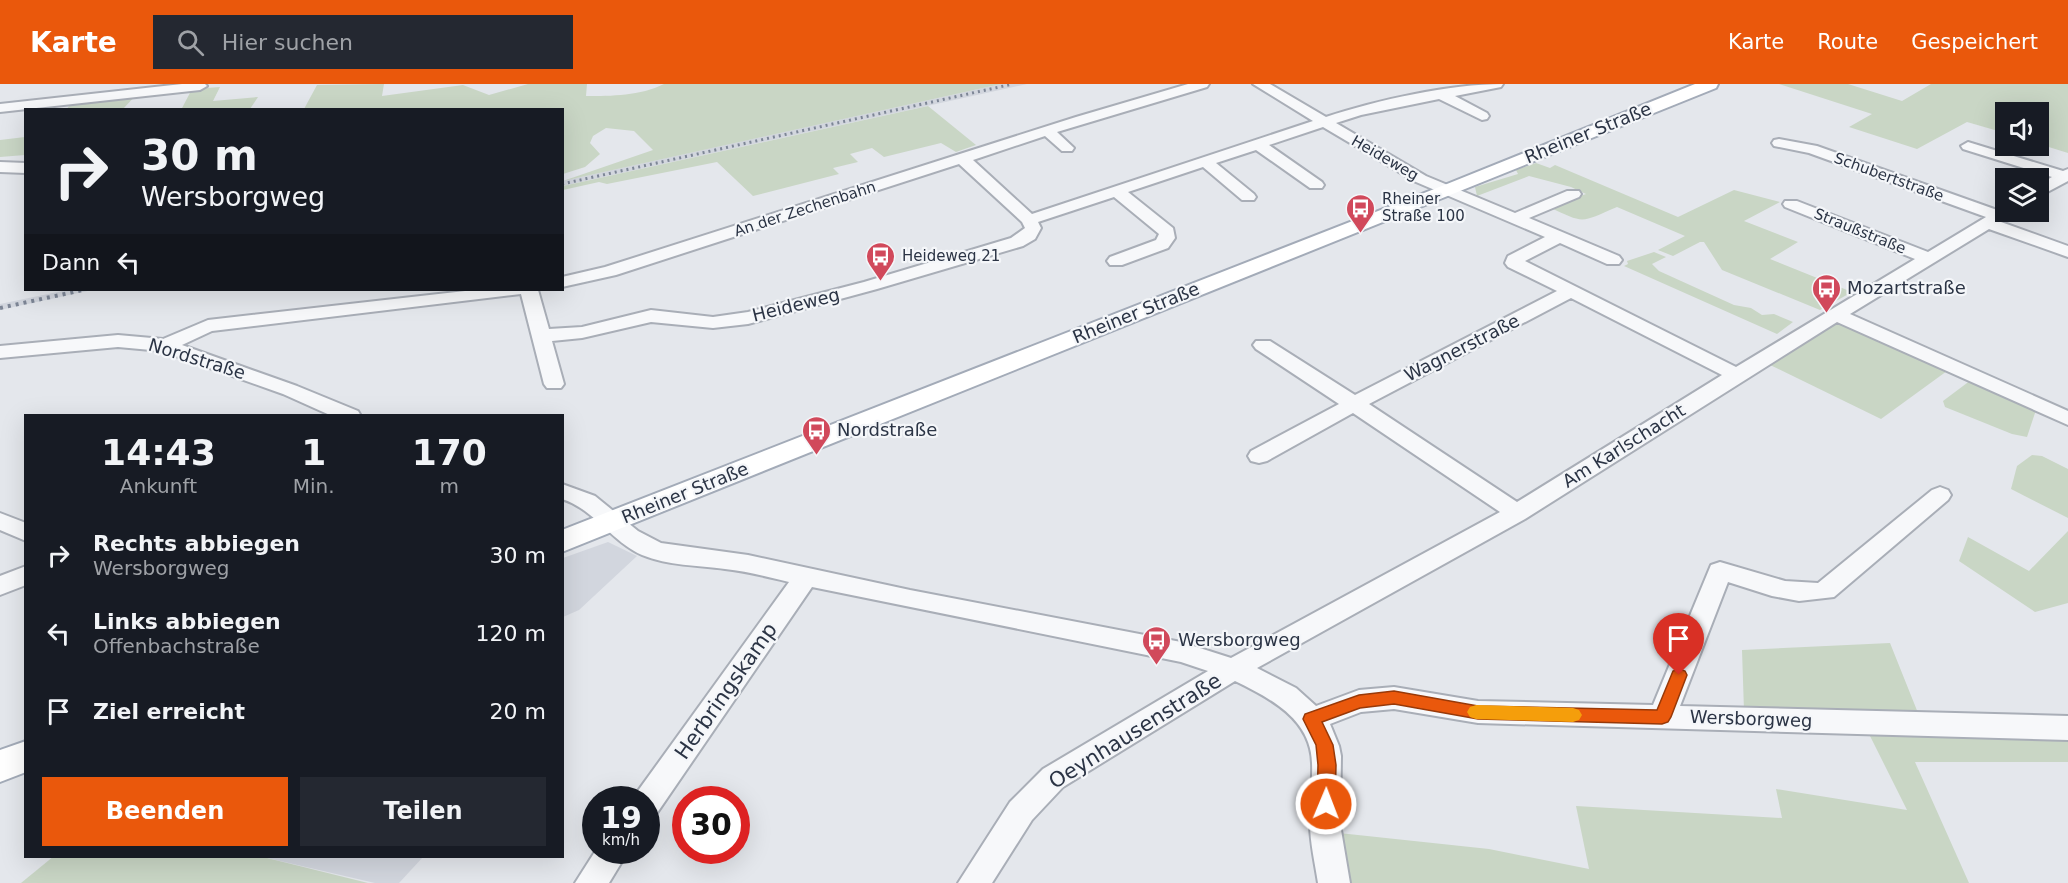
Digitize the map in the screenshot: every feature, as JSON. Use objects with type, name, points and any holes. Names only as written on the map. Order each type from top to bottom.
[{"type":"main road","name":"Rheiner Straße","points":[[564,541],[1710,84]]},
{"type":"main road","points":[[0,766],[24,757]]},
{"type":"street","name":"An der Zechenbahn","points":[[564,282],[610,271],[1047,131],[1202,84]]},
{"type":"street","name":"Heideweg","points":[[1261,84],[1421,179],[1449,190]]},
{"type":"street","name":"Heideweg","points":[[540,334],[567,337],[651,316],[668,315],[702,324],[775,312],[1017,242],[1029,235],[1033,228],[1029,220],[1323,122],[1381,104],[1496,84]]},
{"type":"street","points":[[0,108],[148,88],[201,86]]},
{"type":"street","points":[[18,106],[43,90]]},
{"type":"street","points":[[1440,94],[1482,116]]},
{"type":"street","points":[[1047,131],[1066,148]]},
{"type":"street","name":"Schubertstraße","points":[[1779,143],[1812,149],[1995,216]]},
{"type":"street","points":[[1257,144],[1316,185]]},
{"type":"street","points":[[1968,146],[2066,175]]},
{"type":"street","points":[[963,159],[1029,220]]},
{"type":"street","points":[[1204,161],[1248,197]]},
{"type":"street","points":[[2049,186],[2066,175]]},
{"type":"street","points":[[1449,190],[1613,260]]},
{"type":"street","points":[[2049,190],[2068,192]]},
{"type":"street","points":[[1116,261],[1162,244],[1167,238],[1167,232],[1117,191]]},
{"type":"street","points":[[1516,218],[1573,194]]},
{"type":"street","name":"Straußstraße","points":[[1791,204],[1929,259]]},
{"type":"street","name":"Am Karlschacht","points":[[1235,668],[1517,513],[1736,375],[1995,218]]},
{"type":"street","name":"Schubertstraße","points":[[2007,222],[2068,252]]},
{"type":"street","points":[[1559,237],[1514,260],[1514,263],[1569,292],[1653,331],[1736,375]]},
{"type":"street","points":[[362,308],[365,291]]},
{"type":"street","points":[[165,345],[208,326],[507,291]]},
{"type":"street","points":[[529,291],[554,384]]},
{"type":"street","name":"Wagnerstraße","points":[[1259,456],[1569,292]]},
{"type":"street","points":[[1836,315],[2068,419]]},
{"type":"street","name":"Nordstraße","points":[[0,352],[118,341],[165,345],[290,390],[346,414]]},
{"type":"street","points":[[1263,345],[1517,513]]},
{"type":"street","points":[[564,492],[589,502],[632,538],[651,549],[678,556],[727,559],[806,578],[1181,652],[1235,668],[1270,686],[1311,719],[1324,745],[1327,765],[1325,825],[1334,883]]},
{"type":"street","points":[[1662,717],[1720,571],[1794,593],[1812,594],[1825,591],[1940,495]]},
{"type":"street","points":[[0,521],[24,532]]},
{"type":"street","points":[[0,586],[24,576]]},
{"type":"street","name":"Herbringskamp","points":[[659,786],[806,578]]},
{"type":"street","name":"Oeynhausenstraße","points":[[975,883],[1021,811],[1053,778],[1235,668]]},
{"type":"street","name":"Wersborgweg","points":[[1311,719],[1359,701],[1394,698],[1478,712],[2068,728]]},
{"type":"street","points":[[591,883],[604,864]]},
{"type":"shaded area","points":[[1001,84],[1027,84],[564,186],[564,181]]},
{"type":"shaded area","points":[[62,291],[87,291],[0,310],[0,304]]},
{"type":"shaded area","points":[[608,542],[637,556],[579,610],[564,617],[564,558]]},
{"type":"shaded area","points":[[267,858],[422,858],[399,883],[375,883]]},
{"type":"green space","points":[[384,84],[382,96],[463,85],[489,95],[528,84],[587,84],[586,96],[636,93],[664,84],[1001,84],[564,181],[653,150],[634,131],[606,128],[593,136],[590,143],[600,154],[585,167],[564,174],[564,108],[305,108],[317,85]]},
{"type":"green space","points":[[1779,84],[1848,84],[1902,101],[1931,84],[2068,84],[2068,153],[2049,147],[2049,102],[1995,102],[1995,130],[1967,122],[1917,149],[1849,127],[1872,114]]},
{"type":"green space","points":[[220,87],[213,101],[258,97],[251,108],[182,108],[192,89]]},
{"type":"green space","points":[[136,95],[124,108],[68,108],[72,102]]},
{"type":"green space","points":[[928,106],[976,145],[956,152],[941,143],[884,157],[872,148],[850,154],[858,162],[833,168],[839,174],[753,196],[717,162],[607,184],[599,182],[564,190],[564,186]]},
{"type":"green space","points":[[24,137],[24,155],[0,157],[0,140]]},
{"type":"green space","points":[[1536,163],[1550,168],[1555,165],[1678,217],[1734,190],[1780,202],[1744,221],[1798,242],[1770,259],[1852,292],[1820,310],[1722,270],[1704,242],[1673,256],[1658,250],[1685,236],[1617,207],[1589,219],[1577,219],[1561,213],[1549,207],[1586,194],[1571,187],[1529,176],[1477,196],[1475,187],[1518,174],[1516,170]]},
{"type":"green space","points":[[1654,252],[1666,257],[1652,264],[1659,271],[1734,305],[1751,308],[1762,315],[1774,314],[1793,322],[1777,334],[1624,266],[1628,264],[1627,261]]},
{"type":"green space","points":[[1839,321],[1947,371],[1881,419],[1768,364]]},
{"type":"green space","points":[[1971,380],[2036,410],[2027,437],[2012,434],[1945,407],[1943,401]]},
{"type":"green space","points":[[2032,455],[2042,456],[2068,469],[2068,518],[2011,489],[2017,466]]},
{"type":"green space","points":[[2068,531],[2068,603],[2035,612],[1959,561],[1968,537],[2029,571]]},
{"type":"green space","points":[[1890,643],[1918,713],[2068,739],[2068,762],[1915,762],[1969,883],[1347,883],[1339,833],[1489,849],[1589,869],[1576,806],[1782,818],[1776,789],[1907,810],[1869,734],[1744,711],[1742,650]]},
{"type":"green space","points":[[52,858],[267,858],[368,883],[21,883]]},
{"type":"railway","points":[[564,184],[1013,84]]},
{"type":"railway","points":[[0,308],[78,291]]},
{"type":"slow traffic","points":[[1476,712],[1573,715]]},
{"type":"place","name":"Rheiner Straße 100","points":[[1361,234]]},
{"type":"place","name":"Heideweg 21","points":[[881,282]]},
{"type":"place","name":"Mozartstraße","points":[[1826,314]]},
{"type":"place","name":"Nordstraße","points":[[816,456]]},
{"type":"place","name":"Wersborgweg","points":[[1157,666]]},
{"type":"route","points":[[1326,804],[1327,765],[1324,745],[1311,719],[1359,701],[1394,698],[1478,712],[1662,717],[1679,675]]}]
